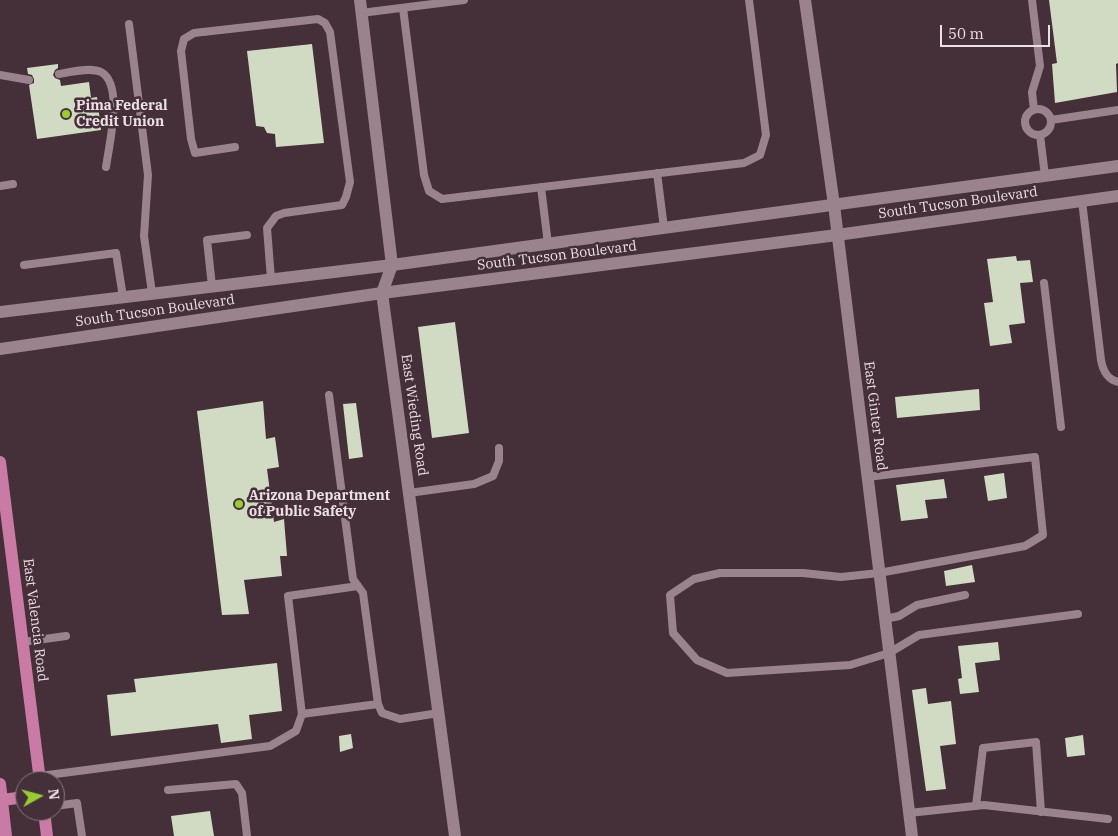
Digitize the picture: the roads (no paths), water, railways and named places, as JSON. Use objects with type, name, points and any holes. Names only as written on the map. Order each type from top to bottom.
[{"type":"main road","name":"East Wieding Road","points":[[360,0],[392,264],[382,294],[455,836]]},
{"type":"main road","name":"East Ginter Road","points":[[805,0],[834,205],[912,836]]},
{"type":"main road","name":"South Tucson Boulevard","points":[[0,312],[548,244],[1118,166]]},
{"type":"main road","name":"South Tucson Boulevard","points":[[0,349],[382,294],[837,235],[1118,196]]},
{"type":"main road","name":"East Valencia Road","points":[[0,462],[39,771]]},
{"type":"main road","points":[[0,784],[6,836]]},
{"type":"main road","points":[[1,800],[15,798]]},
{"type":"main road","points":[[45,821],[47,836]]},
{"type":"lane","points":[[362,13],[464,0]]},
{"type":"lane","points":[[403,8],[424,175],[430,191],[442,199],[744,162],[760,156],[766,135],[749,0]]},
{"type":"lane","points":[[1032,0],[1040,66],[1032,92],[1034,110]]},
{"type":"lane","points":[[235,147],[195,153],[191,139],[181,51],[184,39],[194,32],[318,19],[325,22],[330,32],[350,182],[342,205],[284,213],[276,216],[267,228],[271,279]]},
{"type":"lane","points":[[129,24],[148,175],[144,236],[152,293]]},
{"type":"lane","points":[[59,74],[80,70],[100,72],[111,82],[114,101],[106,167]]},
{"type":"lane","points":[[0,75],[29,80]]},
{"type":"lane","points":[[1038,109],[1046,112],[1051,120],[1048,131],[1040,136],[1031,134],[1026,127],[1027,114],[1034,110],[1038,109]]},
{"type":"lane","points":[[1051,120],[1118,110]]},
{"type":"lane","points":[[1040,136],[1045,176]]},
{"type":"lane","points":[[657,173],[664,228]]},
{"type":"lane","points":[[0,186],[13,184]]},
{"type":"lane","points":[[541,187],[548,244]]},
{"type":"lane","points":[[1082,201],[1103,371],[1108,378],[1118,382]]},
{"type":"lane","points":[[212,286],[207,240],[247,235]]},
{"type":"lane","points":[[24,265],[116,253],[123,297]]},
{"type":"lane","points":[[1044,284],[1061,427]]},
{"type":"lane","points":[[329,395],[353,579],[363,593],[378,704],[382,713],[400,719],[438,712]]},
{"type":"lane","points":[[409,493],[474,484],[493,476],[499,461],[499,448]]},
{"type":"lane","points":[[868,477],[1035,457],[1042,535],[1025,546],[879,573],[841,577],[802,573],[720,573],[694,580],[670,595],[672,633],[697,660],[727,673],[850,665],[889,653],[919,635],[1078,614]]},
{"type":"lane","points":[[65,775],[270,746],[296,731],[302,715],[288,596],[358,586]]},
{"type":"lane","points":[[885,619],[899,616],[917,606],[965,595]]},
{"type":"lane","points":[[23,642],[66,636]]},
{"type":"lane","points":[[302,715],[378,704]]},
{"type":"lane","points":[[976,806],[983,748],[1036,742],[1041,812]]},
{"type":"lane","points":[[168,790],[236,784],[242,793],[247,836]]},
{"type":"lane","points":[[65,805],[77,803],[82,836]]},
{"type":"lane","points":[[909,813],[984,805],[1108,819]]},
{"type":"place","name":"Pima Federal Credit Union","points":[[66,114]]},
{"type":"place","name":"Arizona Department of Public Safety","points":[[239,504]]}]
